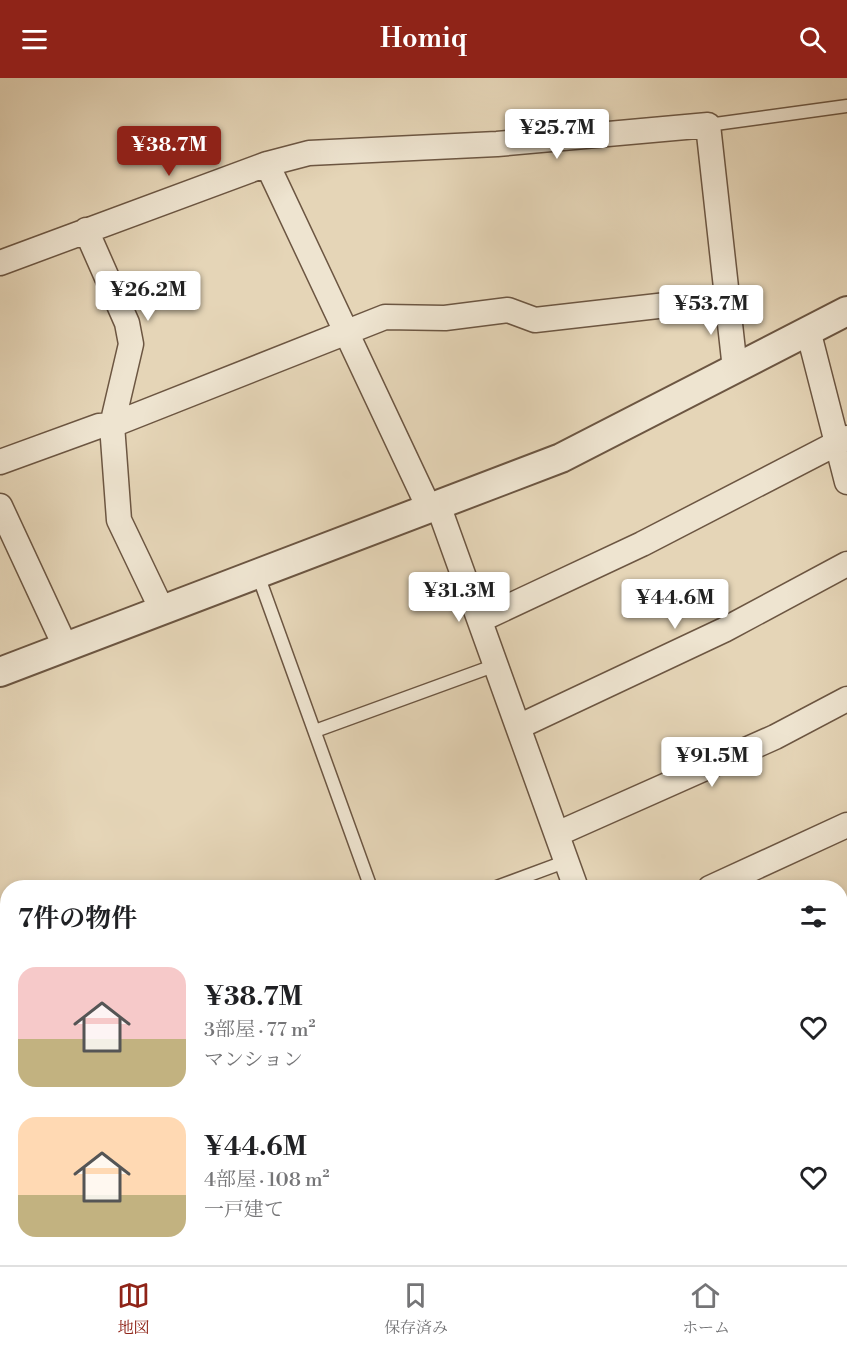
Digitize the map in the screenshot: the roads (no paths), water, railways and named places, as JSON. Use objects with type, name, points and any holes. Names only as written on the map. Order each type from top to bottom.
[{"type":"street","points":[[0,263],[267,164],[309,153],[497,144],[708,125],[735,369]]},
{"type":"street","points":[[267,164],[434,507],[480,620],[573,880]]},
{"type":"street","points":[[86,230],[127,323],[131,344],[112,425],[119,520],[162,610]]},
{"type":"street","points":[[0,462],[99,426],[112,425],[385,318],[445,318],[508,310],[535,320],[728,298]]},
{"type":"street","points":[[0,672],[561,458],[847,311]]},
{"type":"street","points":[[808,330],[842,442],[847,482]]},
{"type":"street","points":[[480,620],[642,544],[842,442]]},
{"type":"street","points":[[0,506],[65,646]]},
{"type":"street","points":[[518,727],[724,630],[847,564]]},
{"type":"street","points":[[557,834],[775,737],[847,699]]},
{"type":"street","points":[[727,880],[847,825]]},
{"type":"lane","points":[[708,125],[847,106]]},
{"type":"lane","points":[[258,575],[368,880]]},
{"type":"lane","points":[[315,731],[496,666]]},
{"type":"lane","points":[[516,880],[567,861]]}]
